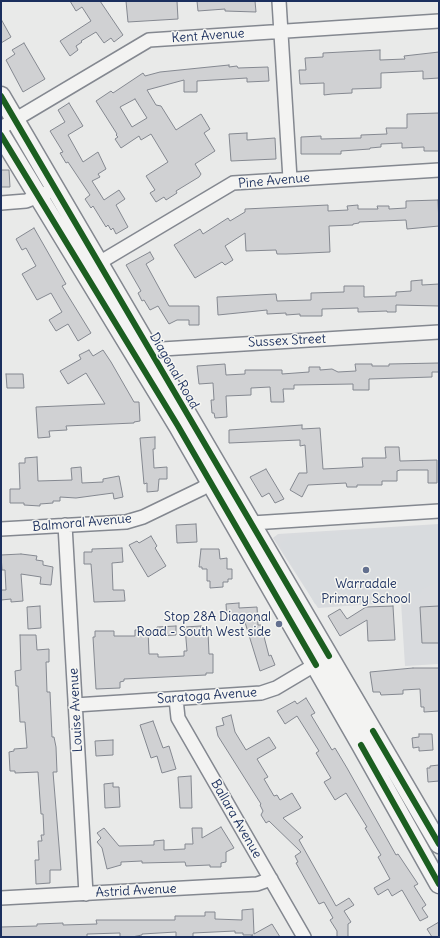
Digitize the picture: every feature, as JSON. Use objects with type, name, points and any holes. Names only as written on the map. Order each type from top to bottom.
[{"type":"main road","name":"Diagonal Road","points":[[1,96],[8,123],[54,189],[92,267],[143,356],[245,527],[322,661],[435,838]]},
{"type":"main road","name":"Diagonal Road","points":[[1,135],[39,197],[92,267]]},
{"type":"main road","name":"Diagonal Road","points":[[322,661],[414,841],[439,884]]},
{"type":"main road","points":[[414,841],[435,838]]},
{"type":"street","points":[[279,1],[290,179]]},
{"type":"street","name":"Kent Avenue","points":[[8,123],[149,40],[439,21]]},
{"type":"street","name":"Pine Avenue","points":[[92,267],[233,183],[439,170]]},
{"type":"street","points":[[1,203],[26,201],[39,197],[54,189]]},
{"type":"street","name":"Sussex Street","points":[[143,356],[162,349],[439,332]]},
{"type":"street","name":"Balmoral Avenue","points":[[1,529],[126,522],[143,517],[216,479]]},
{"type":"street","points":[[245,527],[439,510]]},
{"type":"street","name":"Louise Avenue","points":[[65,526],[86,894]]},
{"type":"street","name":"Saratoga Avenue","points":[[75,704],[261,693],[276,688],[322,661]]},
{"type":"street","name":"Ballara Avenue","points":[[176,699],[178,718],[304,937]]},
{"type":"street","name":"Astrid Avenue","points":[[1,898],[257,884],[271,878]]},
{"type":"shaded area","name":"Warradale Primary School","points":[[439,524],[439,664],[405,666],[401,602],[318,608],[273,538],[278,534]]},
{"type":"shaded area","name":"Warradale Primary School","points":[[439,525],[439,582],[422,589],[420,594],[411,595],[404,589],[393,589],[385,581],[374,581],[358,586],[362,598],[359,601],[351,601],[345,596],[341,595],[330,603],[323,605],[315,604],[281,545],[288,536]]},
{"type":"building","points":[[70,1],[100,1],[123,35],[114,42],[111,38],[104,43],[96,32],[81,41],[82,42],[76,46],[78,50],[70,56],[60,41],[91,21],[82,7],[76,11]]},
{"type":"building","points":[[126,1],[177,1],[178,19],[128,22]]},
{"type":"building","points":[[197,1],[255,1],[256,12],[225,11],[225,9],[198,11]]},
{"type":"building","points":[[1,19],[11,37],[1,43]]},
{"type":"building","points":[[24,43],[45,79],[23,92],[6,60],[15,54],[12,50]]},
{"type":"building","points":[[380,50],[380,60],[405,59],[404,56],[439,52],[439,78],[423,79],[423,71],[381,73],[381,88],[352,89],[352,93],[324,95],[324,83],[300,84],[299,70],[306,70],[305,58],[323,57],[323,53]]},
{"type":"building","points":[[229,65],[229,67],[237,66],[238,68],[268,67],[269,81],[247,82],[247,78],[197,81],[197,92],[184,92],[184,80],[147,90],[156,105],[161,106],[176,130],[201,114],[210,129],[204,133],[215,151],[195,164],[201,174],[199,177],[176,191],[177,193],[166,200],[164,197],[156,202],[150,193],[155,190],[146,176],[168,162],[151,134],[141,140],[139,136],[121,148],[115,139],[118,137],[116,135],[117,134],[96,101],[111,91],[113,93],[143,73],[145,76],[160,72]],"holes":[[[135,99],[147,118],[132,127],[120,107]]]},
{"type":"building","points":[[69,103],[83,126],[68,135],[83,162],[98,152],[106,169],[98,174],[100,177],[92,181],[104,200],[119,190],[125,199],[116,205],[128,227],[116,234],[113,228],[111,230],[108,225],[106,227],[93,206],[91,208],[85,199],[90,195],[68,162],[66,163],[60,153],[63,152],[50,131],[65,122],[58,110]]},
{"type":"building","points":[[439,113],[439,151],[424,151],[424,147],[402,148],[402,143],[381,144],[381,147],[370,149],[341,151],[341,154],[301,154],[301,137],[321,136],[321,139],[361,138],[361,135],[387,134],[386,128],[407,128],[407,114]]},
{"type":"building","points":[[247,133],[247,140],[275,138],[276,159],[231,161],[229,134]]},
{"type":"building","points":[[1,170],[9,170],[10,187],[1,187]]},
{"type":"building","points":[[438,200],[439,226],[407,229],[406,220],[359,222],[353,225],[329,226],[330,252],[277,254],[276,250],[246,251],[245,233],[225,246],[233,260],[225,265],[222,262],[195,278],[174,245],[200,229],[203,234],[228,218],[230,221],[245,212],[245,209],[328,205],[328,211],[348,210],[347,206],[358,205],[358,209],[378,209],[377,206],[389,206],[389,209],[406,208],[406,201]]},
{"type":"building","points":[[34,228],[66,284],[62,286],[91,333],[78,341],[68,324],[56,331],[49,320],[62,312],[51,293],[37,300],[22,274],[36,266],[26,248],[22,250],[16,239]]},
{"type":"building","points":[[150,252],[154,259],[146,264],[169,306],[199,306],[199,325],[189,325],[189,320],[177,320],[169,324],[158,306],[150,310],[144,300],[142,301],[138,293],[141,291],[126,265]]},
{"type":"building","points":[[422,280],[422,285],[439,284],[439,306],[396,305],[396,312],[358,312],[358,308],[322,309],[322,316],[300,316],[300,314],[286,315],[286,313],[267,314],[267,310],[218,315],[217,297],[276,294],[277,301],[311,300],[311,293],[344,292],[344,286],[364,286],[364,297],[396,296],[396,292],[411,291],[411,281]]},
{"type":"building","points":[[89,350],[93,356],[103,350],[134,402],[139,402],[140,421],[134,423],[66,426],[67,430],[49,431],[50,437],[38,438],[36,407],[105,404],[86,373],[68,384],[60,371],[81,359],[79,355]]},
{"type":"building","points":[[439,363],[439,372],[432,372],[432,377],[369,379],[369,390],[353,390],[353,384],[294,385],[294,389],[283,389],[284,402],[271,402],[270,387],[251,388],[251,395],[226,396],[227,417],[215,418],[214,413],[212,413],[211,400],[214,400],[213,383],[199,384],[197,366],[225,364],[226,375],[245,374],[245,370],[282,370],[282,374],[309,372],[309,367],[320,367],[320,370],[332,369],[338,372],[356,371],[355,364],[389,366],[389,364]]},
{"type":"building","points":[[6,374],[23,374],[24,388],[7,388]]},
{"type":"building","points":[[302,425],[302,429],[320,428],[323,469],[363,467],[362,458],[386,458],[385,447],[399,447],[400,461],[437,460],[437,483],[428,483],[428,470],[400,470],[397,471],[397,481],[382,481],[382,485],[357,485],[357,487],[347,487],[346,483],[308,485],[302,497],[290,490],[299,473],[307,473],[305,445],[300,446],[300,440],[229,443],[229,430]]},
{"type":"building","points":[[155,437],[155,449],[153,449],[154,468],[167,467],[167,479],[159,479],[158,491],[147,492],[147,483],[144,484],[140,438]]},
{"type":"building","points":[[37,457],[38,481],[72,480],[71,468],[81,467],[82,483],[103,482],[103,479],[119,476],[123,497],[114,499],[113,493],[76,498],[60,497],[60,501],[40,504],[40,506],[24,505],[24,503],[10,503],[10,489],[20,489],[19,463],[25,463],[25,458]]},
{"type":"building","points":[[266,469],[284,499],[275,503],[269,493],[262,497],[250,477]]},
{"type":"building","points":[[196,524],[197,542],[177,543],[176,525]]},
{"type":"building","points":[[151,536],[157,546],[155,548],[166,566],[148,577],[129,545],[137,541],[139,543]]},
{"type":"building","points":[[122,548],[123,562],[112,563],[113,590],[124,590],[125,601],[94,602],[91,564],[84,564],[84,552],[92,552],[92,549]]},
{"type":"building","points":[[201,549],[219,549],[220,559],[227,558],[227,569],[232,569],[232,579],[228,579],[228,582],[223,582],[223,587],[210,588],[210,581],[207,581],[207,569],[202,569],[202,567],[199,567]]},
{"type":"building","points":[[21,554],[37,556],[36,560],[43,561],[43,565],[53,567],[51,585],[40,584],[41,577],[21,574],[23,601],[11,602],[11,599],[1,600],[1,590],[6,590],[5,570],[2,570],[1,555]]},
{"type":"building","points":[[239,603],[239,608],[257,607],[258,625],[261,625],[269,656],[271,655],[275,665],[260,671],[244,619],[227,620],[226,604]]},
{"type":"building","points":[[40,606],[41,628],[28,629],[27,607]]},
{"type":"building","points":[[393,606],[395,640],[368,641],[367,620],[340,636],[328,616],[340,609],[347,619],[366,607]]},
{"type":"building","points":[[439,606],[439,643],[422,643],[420,607]]},
{"type":"building","points":[[176,626],[176,635],[157,636],[157,627]]},
{"type":"building","points":[[201,626],[201,632],[208,632],[209,654],[213,654],[213,673],[206,673],[206,675],[124,679],[124,681],[120,682],[120,688],[96,689],[93,637],[95,637],[95,631],[114,631],[114,636],[135,636],[135,630],[148,630],[149,654],[158,654],[158,657],[184,656],[184,651],[187,651],[185,627]]},
{"type":"building","points":[[20,635],[36,635],[37,650],[49,649],[49,662],[46,662],[47,692],[50,692],[52,737],[54,737],[56,747],[57,772],[53,772],[61,870],[50,870],[50,883],[36,884],[35,860],[39,860],[38,841],[42,841],[41,835],[44,835],[38,772],[15,773],[15,771],[10,771],[9,752],[14,751],[14,749],[27,748],[25,722],[20,722],[18,686],[16,686],[15,671],[21,670]]},
{"type":"building","points":[[413,668],[439,668],[439,711],[424,712],[424,707],[421,707],[420,689],[403,690],[403,694],[381,695],[380,692],[373,692],[370,672]]},
{"type":"building","points":[[306,698],[315,713],[311,715],[332,750],[335,748],[396,855],[398,854],[418,884],[414,886],[426,905],[422,908],[428,917],[420,921],[402,890],[392,896],[388,889],[378,895],[374,888],[390,879],[378,857],[381,855],[365,828],[367,827],[346,793],[335,800],[324,782],[331,778],[316,753],[319,751],[297,716],[285,724],[277,711],[295,701],[297,704]]},
{"type":"building","points":[[231,715],[235,732],[246,750],[269,737],[276,748],[257,759],[268,777],[264,779],[274,796],[277,795],[280,800],[292,793],[301,808],[283,818],[303,837],[299,840],[336,906],[349,898],[354,905],[344,911],[351,922],[348,924],[348,937],[337,937],[337,931],[330,920],[333,918],[324,902],[319,904],[296,863],[298,862],[295,856],[301,852],[269,821],[266,823],[261,815],[263,811],[260,805],[261,804],[218,736],[216,727],[224,725],[222,718]]},
{"type":"building","points":[[153,721],[163,748],[169,746],[176,769],[162,773],[157,756],[151,758],[140,725]]},
{"type":"building","points":[[419,734],[432,734],[433,750],[419,751],[419,747],[413,748],[412,738],[419,737]]},
{"type":"building","points":[[113,740],[113,755],[96,756],[95,741]]},
{"type":"building","points":[[439,765],[439,781],[428,782],[427,768],[430,768],[430,766]]},
{"type":"building","points":[[191,776],[192,808],[180,808],[178,777]]},
{"type":"building","points":[[113,783],[113,787],[119,787],[120,807],[105,808],[104,784]]},
{"type":"building","points":[[221,827],[234,848],[226,852],[226,862],[221,863],[221,867],[210,867],[210,865],[186,866],[185,862],[142,863],[142,861],[121,862],[121,865],[107,869],[102,848],[97,842],[101,838],[97,833],[104,828],[119,846],[154,845],[154,841],[164,840],[164,850],[185,849],[185,844],[193,844],[192,828],[202,828],[202,838]]},
{"type":"building","points":[[253,909],[254,934],[272,924],[280,937],[249,937],[253,935],[243,935],[243,933],[235,933],[235,931],[193,933],[193,937],[176,937],[176,932],[142,934],[132,937],[120,937],[120,933],[87,934],[87,937],[1,937],[1,927],[37,926],[37,924],[63,923],[63,925],[97,924],[96,920],[175,920],[175,916],[205,916],[205,912],[215,912],[215,919],[242,920],[242,910]]},
{"type":"building","points":[[439,922],[439,937],[432,937],[427,929]]},
{"type":"cycle path","points":[[1,96],[329,656]]},
{"type":"cycle path","points":[[1,135],[178,426],[316,665]]},
{"type":"cycle path","points":[[373,731],[439,844]]},
{"type":"cycle path","points":[[361,745],[439,884]]},
{"type":"place","name":"Warradale Primary School","points":[[366,570]]},
{"type":"place","name":"Stop 28A Diagonal Road - South West side","points":[[279,624]]}]
